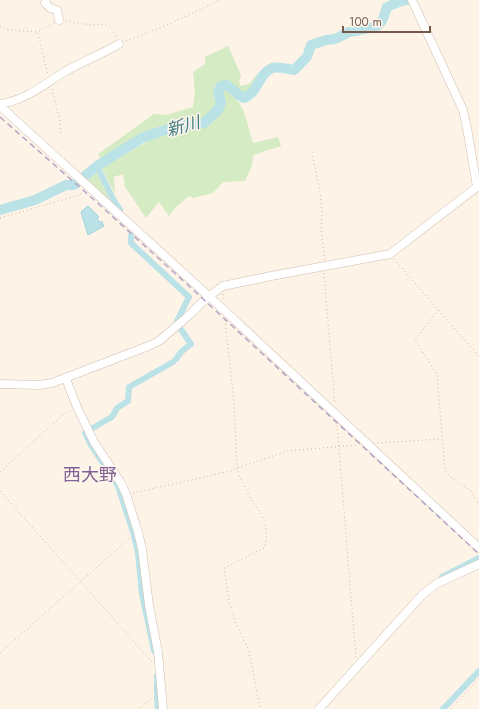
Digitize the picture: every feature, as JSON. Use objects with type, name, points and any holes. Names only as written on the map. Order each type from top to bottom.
[{"type":"street","points":[[46,0],[45,3],[50,8],[57,10],[58,20]]},
{"type":"street","points":[[0,384],[39,385],[66,379],[92,367],[159,341],[182,322],[209,296],[223,286],[256,278],[325,267],[390,254],[478,187],[463,110],[413,0]]},
{"type":"street","points":[[0,105],[24,97],[67,71],[119,44]]},
{"type":"street","points":[[0,105],[336,413],[479,548]]},
{"type":"street","points":[[66,379],[94,442],[121,483],[138,532],[158,652],[163,709]]},
{"type":"street","points":[[319,709],[422,595],[436,584],[479,564]]},
{"type":"path","points":[[0,26],[10,30],[38,32],[58,20],[91,25],[108,24],[119,44],[138,35],[172,23],[220,0]]},
{"type":"path","points":[[312,152],[320,192],[322,215],[321,230],[356,654],[362,663]]},
{"type":"path","points":[[0,218],[79,195],[88,185]]},
{"type":"path","points":[[390,254],[479,356]]},
{"type":"path","points":[[223,286],[224,310],[234,402],[237,468],[252,501],[261,513],[267,538],[264,548],[224,568],[228,601],[235,621],[249,651],[260,709]]},
{"type":"path","points":[[438,310],[415,340],[436,374],[445,470],[450,477],[470,490],[479,504]]},
{"type":"path","points":[[0,472],[65,414],[77,406]]},
{"type":"path","points":[[126,494],[174,484],[219,472],[233,471],[237,468],[288,451],[441,439]]},
{"type":"path","points":[[0,491],[151,662],[158,662]]},
{"type":"path","points":[[0,653],[80,581],[138,532]]},
{"type":"path","points":[[451,709],[479,678]]},
{"type":"path","points":[[139,709],[154,696],[161,695]]},
{"type":"green space","points":[[228,46],[241,75],[239,82],[241,86],[249,84],[258,73],[259,78],[251,91],[244,94],[226,83],[219,86],[216,91],[219,104],[204,118],[197,122],[171,126],[153,131],[102,160],[98,154],[154,114],[166,115],[193,107],[195,90],[193,72],[205,64],[205,57]]},
{"type":"green space","points":[[224,89],[231,93],[244,112],[253,143],[278,137],[281,146],[253,155],[252,166],[245,181],[223,182],[213,193],[193,198],[189,196],[176,207],[169,216],[159,202],[146,218],[125,187],[123,174],[114,177],[115,194],[102,168],[148,141],[165,134],[206,126],[220,113],[224,107],[224,98],[221,93]]},
{"type":"green space","points":[[96,171],[112,204],[87,179]]},
{"type":"water","points":[[88,206],[99,217],[97,219],[100,222],[103,222],[102,223],[104,226],[88,235],[81,212]]},
{"type":"waterway","name":"新川","points":[[0,210],[35,200],[66,185],[74,185],[97,166],[142,138],[178,126],[204,123],[218,110],[221,103],[218,92],[221,86],[227,85],[244,98],[253,92],[267,71],[277,67],[294,70],[307,57],[311,45],[326,40],[335,39],[349,32],[375,27],[382,21],[387,7],[407,0]]},
{"type":"waterway","points":[[97,166],[120,210]]},
{"type":"waterway","points":[[131,236],[131,243],[189,297],[177,323]]},
{"type":"waterway","points":[[176,359],[181,352],[191,344],[180,328]]},
{"type":"waterway","points":[[91,429],[112,417],[117,408],[128,401],[129,387],[173,362]]},
{"type":"waterway","points":[[85,433],[91,445],[118,486],[133,532]]},
{"type":"waterway","points":[[134,536],[138,553],[142,594],[154,651]]},
{"type":"waterway","points":[[442,577],[479,558]]},
{"type":"waterway","points":[[443,709],[479,671]]},
{"type":"waterway","points":[[157,676],[157,693]]},
{"type":"waterway","points":[[157,697],[158,709]]},
{"type":"railway","points":[[0,117],[189,286],[479,554]]},
{"type":"district","name":"西大野","points":[[90,475]]}]
